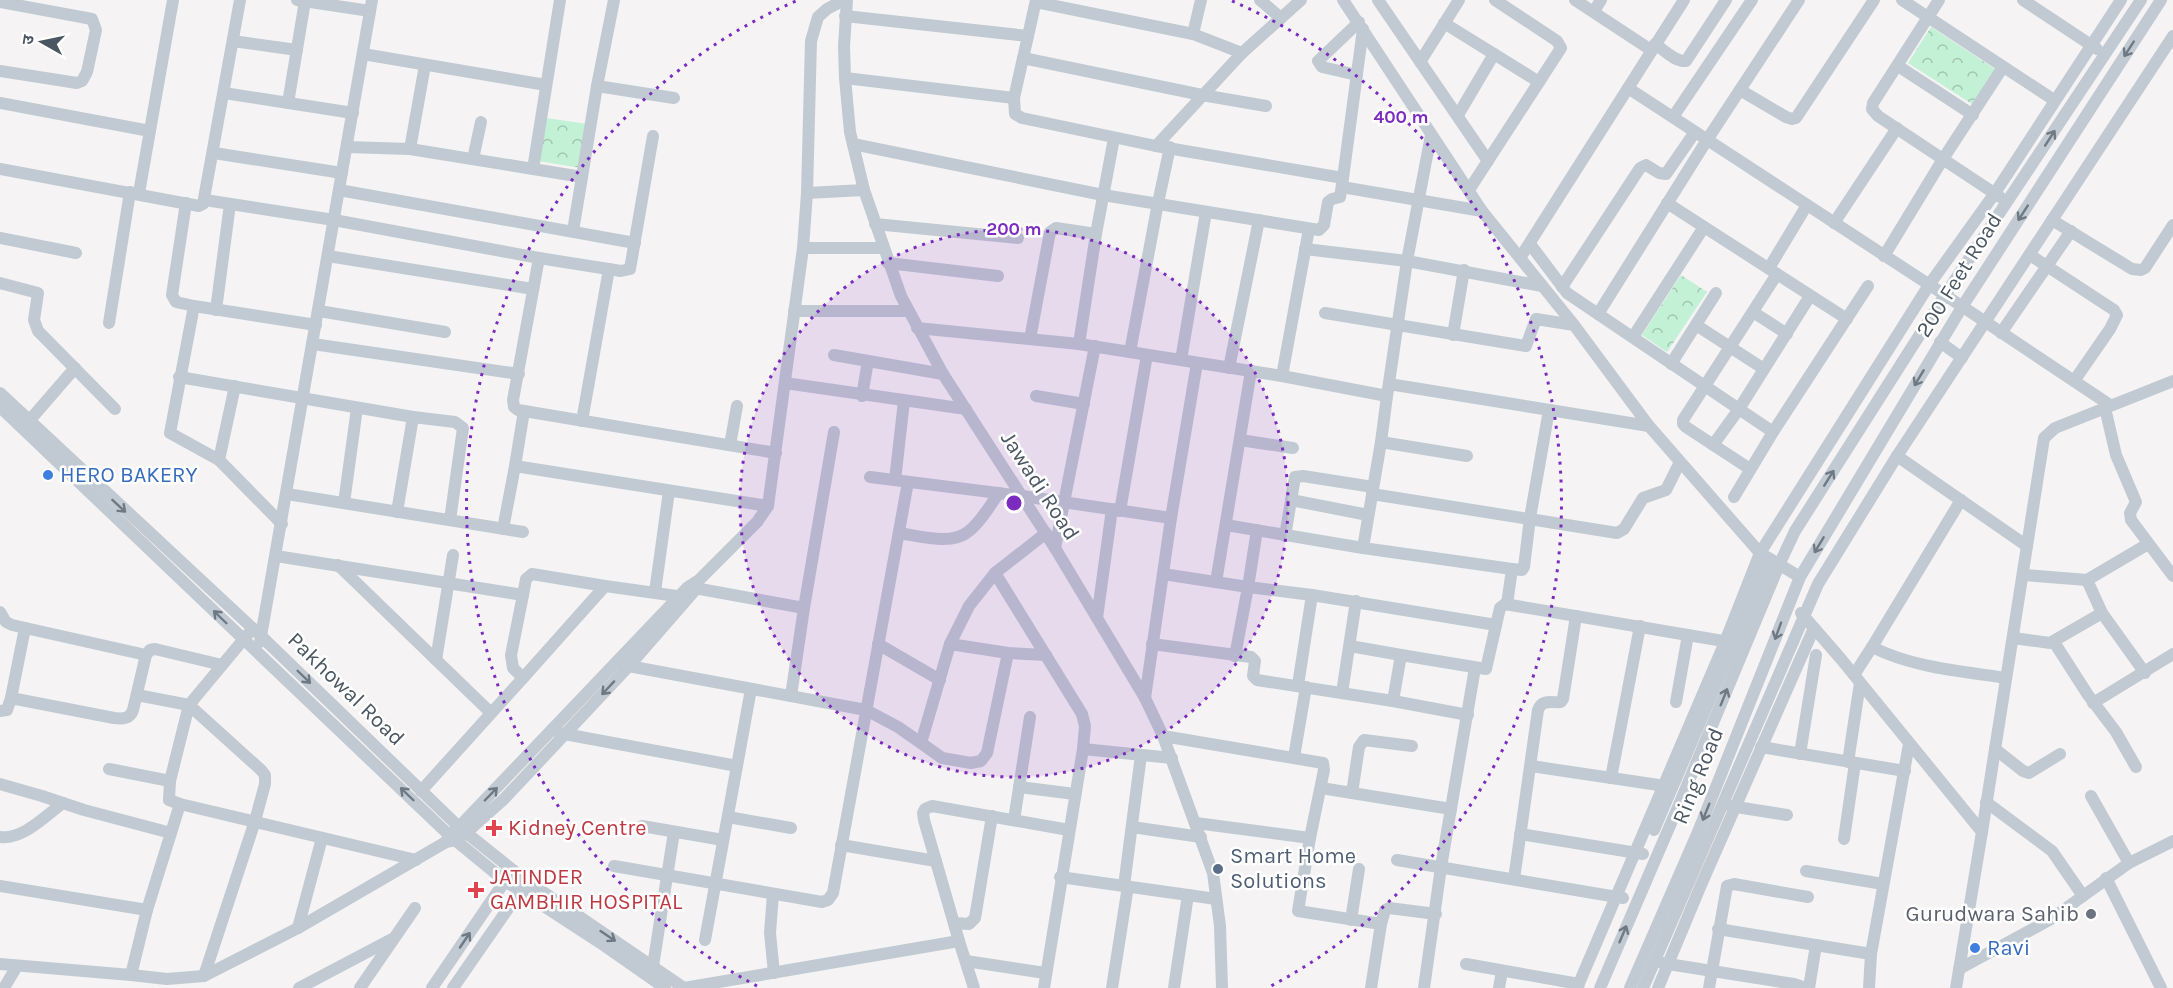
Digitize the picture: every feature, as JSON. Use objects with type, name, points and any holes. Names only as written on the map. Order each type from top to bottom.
[{"type":"street","points":[[109,323],[150,131],[172,0]]},
{"type":"street","points":[[0,169],[199,206],[203,204],[240,0]]},
{"type":"street","points":[[532,168],[560,0]]},
{"type":"street","points":[[573,231],[597,86],[615,0]]},
{"type":"street","points":[[558,733],[615,663],[757,522],[768,506],[803,248],[807,193],[811,41],[813,29],[821,14],[846,0]]},
{"type":"street","name":"Jawadi Road","points":[[846,0],[844,78],[853,144],[864,190],[888,263],[916,328],[1046,533],[1145,698],[1163,736],[1213,873],[1220,926],[1222,988]]},
{"type":"street","points":[[1193,34],[1201,0]]},
{"type":"street","points":[[1260,0],[1281,18]]},
{"type":"street","points":[[1156,146],[1242,53],[1301,0]]},
{"type":"street","points":[[1343,0],[1482,211],[1574,325],[1649,426],[1770,559],[1800,577]]},
{"type":"street","points":[[1378,0],[1488,161]]},
{"type":"street","points":[[1420,62],[1459,0]]},
{"type":"street","points":[[1469,190],[1559,53],[1560,45],[1495,0]]},
{"type":"street","points":[[1575,0],[1681,62],[1686,61],[1726,0]]},
{"type":"street","points":[[1594,11],[1601,0]]},
{"type":"street","points":[[1520,258],[1684,0]]},
{"type":"street","points":[[1673,117],[1752,0]]},
{"type":"street","points":[[1598,314],[1707,140],[1799,0]]},
{"type":"street","points":[[1740,90],[1786,117],[1796,118],[1874,0]]},
{"type":"street","points":[[1902,0],[2054,100]]},
{"type":"street","points":[[1939,0],[1872,109],[1874,113],[2008,202]]},
{"type":"street","points":[[1466,964],[1581,987],[1730,642],[1770,559],[1929,285],[1995,193],[2121,0]]},
{"type":"street","points":[[1600,988],[1678,807],[1770,559],[1795,531],[1945,295],[2141,0]]},
{"type":"street","name":"200 Feet Road","points":[[1800,577],[1962,306],[2161,0]]},
{"type":"street","points":[[257,652],[257,633],[282,524],[371,6],[301,1],[297,50],[288,103]]},
{"type":"street","points":[[1242,53],[1193,34],[1036,1],[1014,98],[1014,110],[1016,117],[1482,211]]},
{"type":"street","points":[[0,2],[86,17],[92,19],[96,26],[87,72],[82,81],[69,83],[0,71]]},
{"type":"street","points":[[2030,2],[2105,55]]},
{"type":"street","points":[[845,16],[1028,36]]},
{"type":"street","points":[[1444,23],[1539,82]]},
{"type":"street","points":[[853,144],[1103,195],[1319,230],[1323,228],[1328,202],[1340,197],[1357,75],[1361,26]]},
{"type":"street","points":[[1357,75],[1322,67],[1318,60],[1361,26]]},
{"type":"street","points":[[1644,988],[1695,884],[1818,584],[1897,456],[2173,36]]},
{"type":"street","points":[[233,41],[297,50]]},
{"type":"street","points":[[363,54],[546,85]]},
{"type":"street","points":[[1458,115],[1494,54]]},
{"type":"street","points":[[1023,58],[1202,96],[1266,106]]},
{"type":"street","points":[[410,149],[425,65]]},
{"type":"street","points":[[1898,66],[1973,115]]},
{"type":"street","points":[[1884,256],[2003,67]]},
{"type":"street","points":[[844,78],[1014,98]]},
{"type":"street","points":[[597,86],[675,98]]},
{"type":"street","points":[[1628,88],[1962,306],[2108,406],[2116,455],[2136,502],[2129,516],[2148,544],[2171,571]]},
{"type":"street","points":[[224,93],[352,113]]},
{"type":"street","points":[[0,103],[150,131]]},
{"type":"street","points":[[473,159],[481,122]]},
{"type":"street","points":[[1834,223],[1897,128]]},
{"type":"street","points":[[1562,287],[1640,168],[1646,165],[1659,173],[1666,174],[1695,132]]},
{"type":"street","points":[[1362,548],[1381,442],[1407,261],[1431,135]]},
{"type":"street","points":[[205,200],[334,220],[624,272],[630,269],[653,136]]},
{"type":"street","points":[[1079,344],[1114,138]]},
{"type":"street","points":[[347,147],[410,149],[582,177]]},
{"type":"street","points":[[1130,352],[1170,147]]},
{"type":"street","points":[[213,153],[342,173]]},
{"type":"street","points":[[339,190],[635,243]]},
{"type":"street","points":[[807,193],[864,190]]},
{"type":"street","points":[[186,203],[172,295],[176,302],[316,325]]},
{"type":"street","points":[[1667,203],[1846,319]]},
{"type":"street","points":[[216,310],[230,204]]},
{"type":"street","points":[[1750,469],[1683,424],[1685,416],[1752,312],[1807,205]]},
{"type":"street","points":[[1181,360],[1206,212]]},
{"type":"street","points":[[1229,368],[1259,220]]},
{"type":"street","points":[[2052,220],[2132,269],[2141,270],[2173,225]]},
{"type":"street","points":[[875,224],[1018,238]]},
{"type":"street","points":[[1633,338],[1704,227]]},
{"type":"street","points":[[1030,339],[1050,232],[1056,228],[1096,234]]},
{"type":"street","points":[[1282,376],[1309,229]]},
{"type":"street","points":[[2001,333],[2071,231]]},
{"type":"street","points":[[0,238],[46,245],[76,253]]},
{"type":"street","points":[[1530,244],[1562,287],[1574,299],[1773,432]]},
{"type":"street","points":[[803,248],[883,248]]},
{"type":"street","points":[[1305,249],[1407,261],[1542,286]]},
{"type":"street","points":[[2030,255],[2114,310],[2116,315],[2110,329],[2074,381]]},
{"type":"street","points":[[328,256],[533,289]]},
{"type":"street","points":[[539,258],[513,405],[515,408],[776,453]]},
{"type":"street","points":[[888,263],[998,276]]},
{"type":"street","points":[[582,421],[609,269]]},
{"type":"street","points":[[1453,335],[1464,270]]},
{"type":"street","points":[[0,283],[38,293],[35,325],[38,331],[115,410]]},
{"type":"street","points":[[1734,497],[1773,432],[1868,286]]},
{"type":"street","points":[[1671,364],[1716,293]]},
{"type":"street","points":[[1713,445],[1739,409],[1810,296]]},
{"type":"street","points":[[194,306],[170,433],[219,460],[282,524]]},
{"type":"street","points":[[794,310],[908,311]]},
{"type":"street","points":[[319,311],[445,332]]},
{"type":"street","points":[[1752,312],[1787,334]]},
{"type":"street","points":[[1325,313],[1526,346],[1536,319],[1574,325]]},
{"type":"street","points":[[1695,325],[1764,369]]},
{"type":"street","points":[[916,328],[1095,346],[1282,376],[1549,410],[1649,426]]},
{"type":"street","points":[[1940,342],[1962,358]]},
{"type":"street","points":[[313,344],[519,374]]},
{"type":"street","points":[[1055,548],[1095,346]]},
{"type":"street","points":[[834,355],[944,374]]},
{"type":"street","points":[[1097,618],[1147,355]]},
{"type":"street","points":[[862,396],[868,362]]},
{"type":"street","points":[[1145,698],[1162,574],[1197,363]]},
{"type":"street","points":[[29,421],[75,368]]},
{"type":"street","points":[[1216,582],[1251,371]]},
{"type":"street","points":[[179,376],[357,408],[455,422],[463,428],[450,520]]},
{"type":"street","points":[[1956,988],[2024,575],[2044,438],[2055,428],[2173,381]]},
{"type":"street","points":[[784,383],[966,410]]},
{"type":"street","points":[[219,460],[235,386]]},
{"type":"street","name":"Pakhowal Road","points":[[0,393],[257,633],[421,791],[455,835],[513,870],[524,887],[665,988]]},
{"type":"street","points":[[1036,396],[1084,404]]},
{"type":"street","points":[[895,480],[904,401]]},
{"type":"street","points":[[730,445],[737,406]]},
{"type":"street","name":"Pakhowal Road","points":[[0,407],[244,640],[505,882],[524,887],[684,988]]},
{"type":"street","points":[[344,503],[357,408]]},
{"type":"street","points":[[1226,525],[1362,548],[1522,570],[1549,410]]},
{"type":"street","points":[[503,529],[524,411]]},
{"type":"street","points":[[397,512],[413,417]]},
{"type":"street","points":[[791,696],[834,432]]},
{"type":"street","points":[[1240,440],[1293,448]]},
{"type":"street","points":[[1381,442],[1467,456]]},
{"type":"street","points":[[1897,456],[2028,546]]},
{"type":"street","points":[[1286,536],[1294,481],[1299,476],[1612,533],[1620,532],[1643,498],[1666,490],[1680,462]]},
{"type":"street","points":[[515,466],[768,506]]},
{"type":"street","points":[[870,477],[1171,518]]},
{"type":"street","points":[[614,866],[822,902],[828,900],[832,893],[908,482]]},
{"type":"street","points":[[655,592],[669,491]]},
{"type":"street","points":[[899,533],[938,538],[959,537],[968,533],[977,524],[999,493]]},
{"type":"street","points":[[287,494],[523,532]]},
{"type":"street","points":[[1291,500],[1368,515]]},
{"type":"street","points":[[1844,839],[1857,679],[1872,648],[1961,500]]},
{"type":"street","points":[[1235,656],[1257,530]]},
{"type":"street","points":[[921,743],[950,644],[969,606],[995,573],[1046,533]]},
{"type":"street","points":[[2024,575],[2087,580],[2148,544]]},
{"type":"street","points":[[436,660],[453,555]]},
{"type":"street","points":[[276,556],[523,595]]},
{"type":"street","points":[[338,566],[491,713]]},
{"type":"street","points":[[1507,604],[1512,569]]},
{"type":"street","points":[[995,573],[1082,714],[1085,726],[1044,988]]},
{"type":"street","points":[[524,678],[513,668],[511,655],[526,579],[532,574],[655,592],[690,590],[804,608]]},
{"type":"street","points":[[1162,574],[1356,601],[1496,625]]},
{"type":"street","name":"Ring Road","points":[[1630,988],[1698,832],[1800,577]]},
{"type":"street","points":[[2087,580],[2102,613],[2145,673]]},
{"type":"street","points":[[421,791],[605,586]]},
{"type":"street","points":[[0,964],[167,979],[204,976],[298,928],[455,835],[629,666],[690,590]]},
{"type":"street","points":[[1294,757],[1312,595]]},
{"type":"street","points":[[1342,693],[1356,601]]},
{"type":"street","points":[[1789,601],[1841,659],[1982,832]]},
{"type":"street","points":[[1350,646],[1486,669],[1500,608],[1504,604],[1730,642]]},
{"type":"street","points":[[0,612],[7,623],[146,655]]},
{"type":"street","points":[[2013,638],[2044,643],[2054,642],[2102,613]]},
{"type":"street","points":[[1514,879],[1540,706],[1545,702],[1561,702],[1563,699],[1576,616]]},
{"type":"street","points":[[1611,778],[1640,626]]},
{"type":"street","points":[[0,711],[7,710],[25,628]]},
{"type":"street","points":[[1729,805],[1761,747],[1814,628]]},
{"type":"street","points":[[257,633],[244,640],[189,705],[169,800],[416,860]]},
{"type":"street","points":[[1676,702],[1688,635]]},
{"type":"street","points":[[2054,642],[2093,703],[2112,726],[2136,767]]},
{"type":"street","points":[[878,644],[940,680]]},
{"type":"street","points":[[950,644],[1008,653],[1046,655]]},
{"type":"street","points":[[1152,644],[1254,658],[1255,679],[1393,701],[1468,716]]},
{"type":"street","points":[[1872,648],[1915,664],[2006,678]]},
{"type":"street","points":[[10,698],[122,718],[132,714],[146,655],[150,650],[155,649],[222,665]]},
{"type":"street","points":[[615,663],[866,710],[898,728],[942,758],[975,763],[982,760],[987,753],[1008,653]]},
{"type":"street","points":[[1801,653],[1841,659]]},
{"type":"street","points":[[2093,703],[2173,654]]},
{"type":"street","points":[[1393,701],[1401,655]]},
{"type":"street","points":[[1800,754],[1816,655]]},
{"type":"street","points":[[1424,988],[1441,867],[1475,668]]},
{"type":"street","points":[[705,940],[751,689]]},
{"type":"street","points":[[137,695],[189,705],[265,775],[265,784],[255,821],[204,976]]},
{"type":"street","points":[[1014,820],[1030,717]]},
{"type":"street","points":[[558,733],[737,766]]},
{"type":"street","points":[[1163,736],[1323,763],[1321,788],[1298,911],[1381,924]]},
{"type":"street","points":[[1352,793],[1359,747],[1364,740],[1412,746]]},
{"type":"street","points":[[1869,988],[1871,954],[1909,744]]},
{"type":"street","points":[[1761,747],[1905,771]]},
{"type":"street","points":[[1083,749],[1172,758]]},
{"type":"street","points":[[1995,749],[2023,771],[2029,773],[2060,754]]},
{"type":"street","points":[[1112,988],[1141,755]]},
{"type":"street","points":[[1531,766],[1669,786]]},
{"type":"street","points":[[109,769],[171,782]]},
{"type":"street","points":[[0,784],[171,833]]},
{"type":"street","points":[[1019,787],[1075,794]]},
{"type":"street","points":[[1321,788],[1451,809]]},
{"type":"street","points":[[2091,796],[2129,863]]},
{"type":"street","points":[[1986,802],[2052,851],[2083,896]]},
{"type":"street","points":[[0,837],[13,837],[63,803]]},
{"type":"street","points":[[131,975],[147,910],[180,804]]},
{"type":"street","points":[[1729,805],[1787,815]]},
{"type":"street","points":[[974,988],[923,811],[927,807],[1069,830]]},
{"type":"street","points":[[954,923],[969,924],[975,918],[992,816]]},
{"type":"street","points":[[728,817],[791,828]]},
{"type":"street","points":[[1196,823],[1310,838]]},
{"type":"street","points":[[642,826],[723,840]]},
{"type":"street","points":[[1132,826],[1201,837]]},
{"type":"street","points":[[652,966],[674,832]]},
{"type":"street","points":[[1520,834],[1639,854]]},
{"type":"street","points":[[298,928],[322,838]]},
{"type":"street","points":[[1959,969],[2051,919],[2129,863],[2173,841]]},
{"type":"street","points":[[841,845],[936,861]]},
{"type":"street","points":[[1397,860],[1621,897]]},
{"type":"street","points":[[1351,920],[1359,869]]},
{"type":"street","points":[[432,988],[513,870]]},
{"type":"street","points":[[1806,871],[1883,884]]},
{"type":"street","points":[[1060,877],[1216,898]]},
{"type":"street","points":[[2106,878],[2161,988]]},
{"type":"street","points":[[1658,988],[1695,884]]},
{"type":"street","points":[[1709,988],[1725,889],[1730,884],[1808,897]]},
{"type":"street","points":[[0,886],[147,910]]},
{"type":"street","points":[[453,988],[524,887]]},
{"type":"street","points":[[773,894],[770,933],[774,973]]},
{"type":"street","points":[[1174,988],[1188,895]]},
{"type":"street","points":[[360,988],[415,908]]},
{"type":"street","points":[[1371,988],[1385,910],[1389,908],[1436,914]]},
{"type":"street","points":[[1718,929],[1871,954]]},
{"type":"street","points":[[299,988],[392,939]]},
{"type":"street","points":[[684,988],[959,941]]},
{"type":"street","points":[[1655,962],[1711,971],[1751,982],[1794,984],[1807,988],[1816,945]]},
{"type":"street","points":[[966,960],[1045,973]]},
{"type":"street","points":[[4,988],[16,966]]},
{"type":"street","points":[[1499,988],[1502,971]]},
{"type":"green space","points":[[1931,27],[1995,69],[1972,104],[1908,63]]},
{"type":"green space","points":[[546,118],[588,124],[581,168],[538,161]]},
{"type":"green space","points":[[1681,275],[1707,292],[1667,352],[1642,335]]},
{"type":"place","name":"HERO BAKERY","points":[[48,475]]},
{"type":"place","name":"Kidney Centre","points":[[494,828]]},
{"type":"place","name":"Smart Home Solutions","points":[[1218,869]]},
{"type":"place","name":"JATINDER GAMBHIR HOSPITAL","points":[[476,890]]},
{"type":"place","name":"Gurudwara Sahib","points":[[2091,914]]},
{"type":"place","name":"Ravi","points":[[1975,948]]}]
